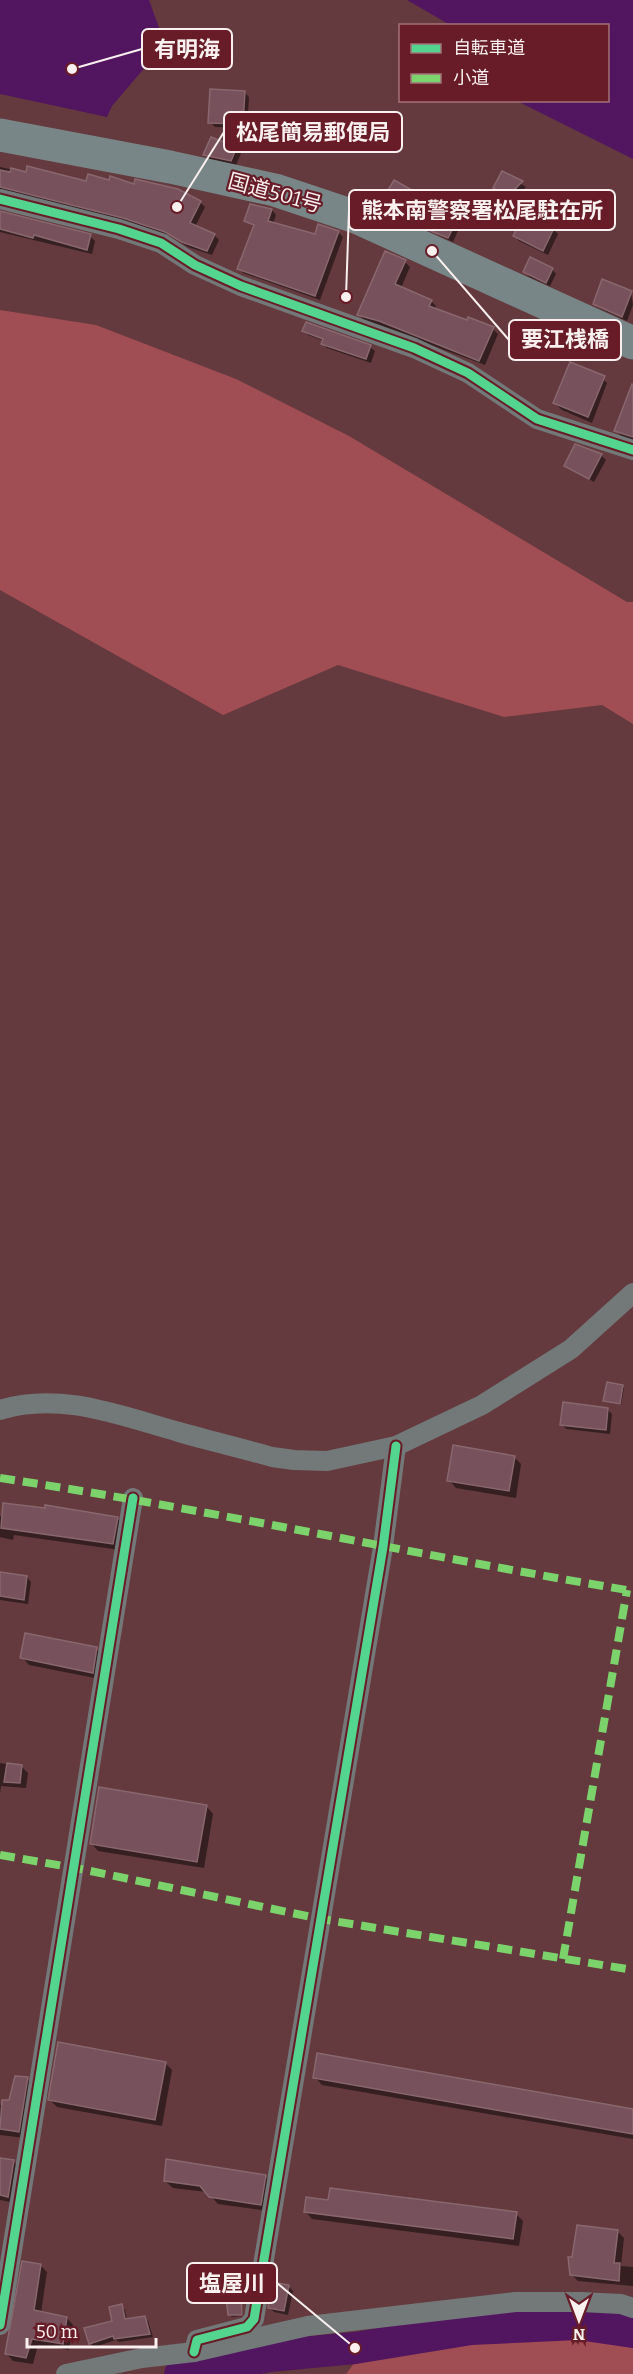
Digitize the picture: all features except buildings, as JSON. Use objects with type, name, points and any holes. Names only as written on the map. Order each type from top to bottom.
[{"type":"highway","name":"国道501号","points":[[0,135],[170,167],[275,190],[356,217],[633,344]]},
{"type":"street","points":[[0,199],[119,229],[161,243],[195,265],[241,286],[414,348],[468,373],[537,418],[633,450]]},
{"type":"street","points":[[0,1410],[19,1404],[58,1403],[110,1411],[272,1457],[327,1461],[396,1446],[482,1405],[571,1349],[633,1293]]},
{"type":"street","points":[[194,2352],[197,2340],[247,2327],[254,2319],[383,1548],[396,1446]]},
{"type":"street","points":[[0,2325],[133,1498]]},
{"type":"street","points":[[66,2374],[142,2358],[194,2352],[308,2326],[515,2302],[621,2304],[633,2308]]},
{"type":"shaded area","points":[[0,0],[149,0],[165,44],[112,106],[107,117],[0,94]]},
{"type":"shaded area","points":[[407,0],[633,0],[633,159],[519,102],[609,102],[609,24],[448,24]]},
{"type":"shaded area","points":[[0,310],[96,325],[236,379],[349,436],[627,602],[633,602],[633,724],[602,705],[504,717],[338,665],[223,715],[0,590]]},
{"type":"shaded area","points":[[516,2337],[618,2339],[633,2347],[633,2374],[346,2374],[355,2362],[382,2355]]},
{"type":"waterway","points":[[180,2374],[269,2356],[355,2348],[471,2329],[578,2324],[633,2332]]},
{"type":"marked path","points":[[0,1478],[159,1504],[633,1591]]},
{"type":"marked path","points":[[563,1959],[627,1590]]},
{"type":"marked path","points":[[0,1855],[81,1869],[321,1919],[633,1970]]},
{"type":"cycle path","points":[[0,199],[119,229],[161,243],[195,265],[241,286],[414,348],[468,373],[537,419],[633,450]]},
{"type":"cycle path","points":[[194,2352],[197,2340],[247,2327],[254,2319],[383,1547],[396,1446]]},
{"type":"cycle path","points":[[0,2325],[133,1498]]},
{"type":"place","name":"有明海","points":[[72,69]]},
{"type":"place","name":"松尾簡易郵便局","points":[[177,207]]},
{"type":"place","name":"要江桟橋","points":[[432,251]]},
{"type":"place","name":"熊本南警察署松尾駐在所","points":[[346,297]]},
{"type":"place","name":"塩屋川","points":[[355,2348]]}]
